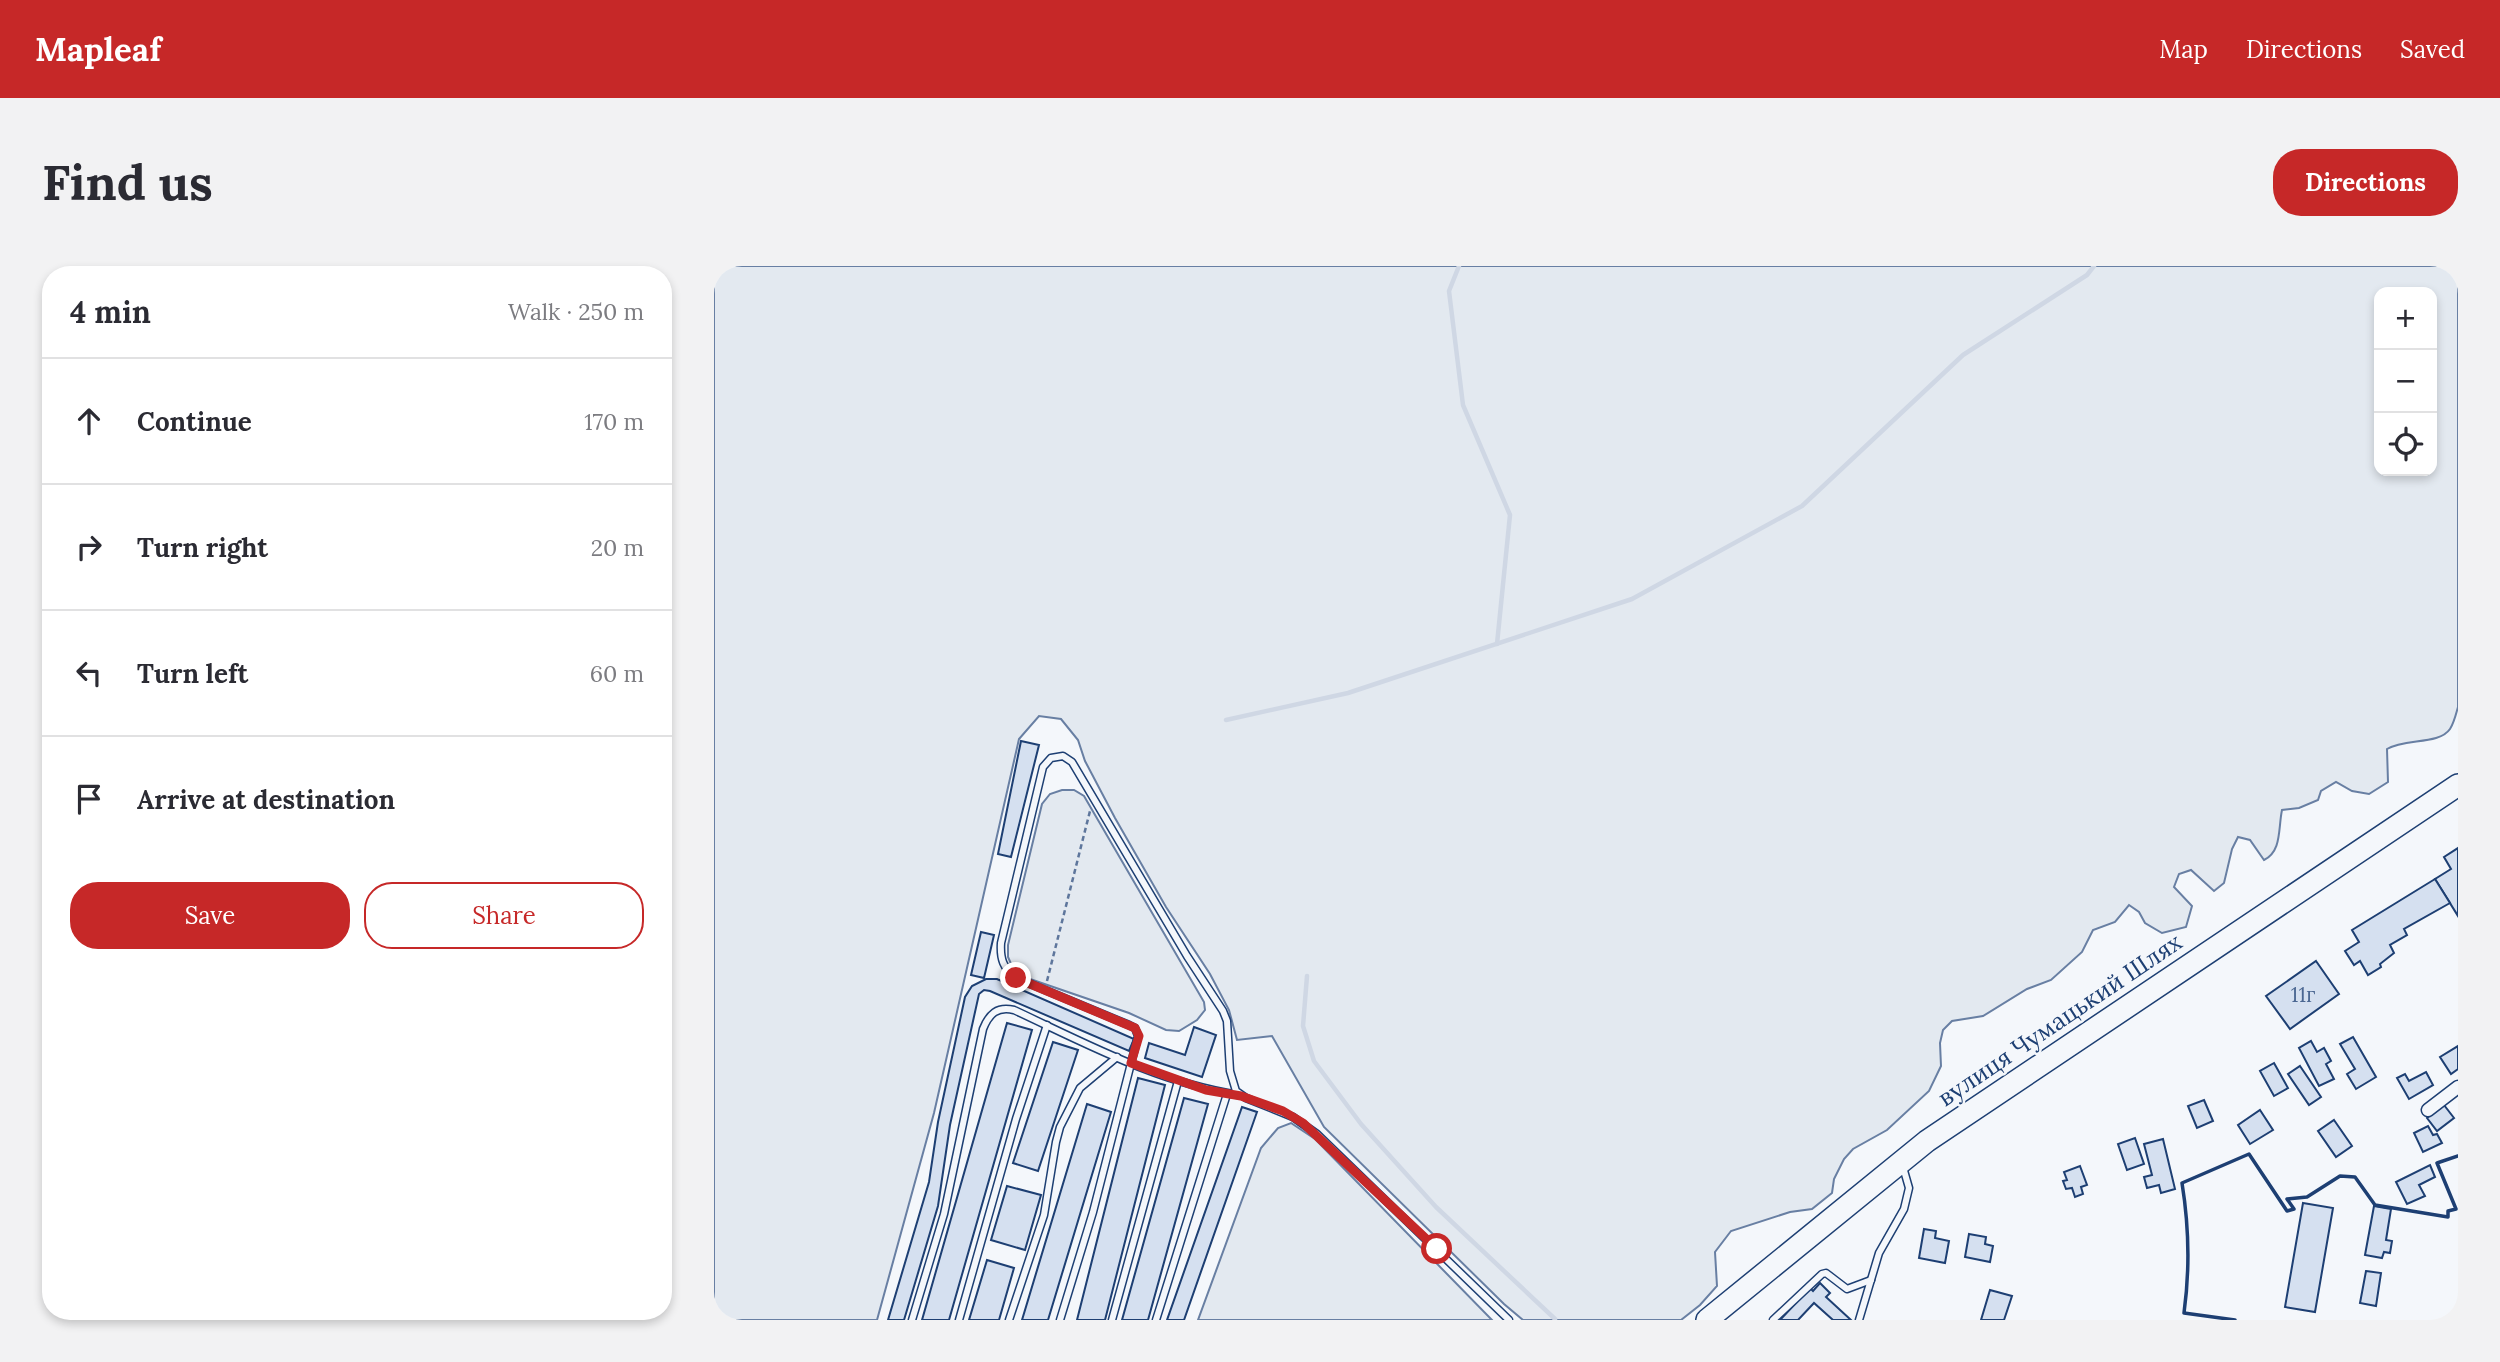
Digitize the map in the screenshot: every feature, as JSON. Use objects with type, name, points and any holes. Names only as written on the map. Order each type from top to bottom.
[{"type":"highway","name":"вулиця Чумацький Шлях","points":[[1707,1320],[1901,1161],[1979,1105],[2458,785]]},
{"type":"street","points":[[2428,1110],[2458,1087]]},
{"type":"lane","points":[[1060,1320],[1093,1212],[1139,1036],[1135,1028],[1027,984],[1010,974],[1000,957],[1043,766],[1051,758],[1066,758],[1072,762],[1187,956],[1223,1011],[1227,1021],[1230,1071],[1236,1091],[1241,1096]]},
{"type":"lane","points":[[912,1320],[944,1214],[983,1029],[991,1014],[1005,1008],[1178,1081],[1206,1090],[1241,1096],[1283,1111],[1317,1135],[1508,1320]]},
{"type":"lane","points":[[959,1320],[1016,1119],[1047,1025]]},
{"type":"lane","points":[[1009,1320],[1044,1215],[1060,1127],[1080,1088],[1117,1057]]},
{"type":"lane","points":[[1112,1320],[1178,1081]]},
{"type":"lane","points":[[1156,1320],[1227,1094]]},
{"type":"lane","points":[[1859,1320],[1879,1252],[1904,1209],[1909,1188],[1901,1161]]},
{"type":"lane","points":[[1773,1320],[1822,1274],[1826,1273],[1847,1289],[1871,1280]]},
{"type":"path","points":[[1044,991],[1093,798]]},
{"type":"shaded area","points":[[714,266],[2458,266],[2458,707],[2450,729],[2438,737],[2403,743],[2387,749],[2388,782],[2369,794],[2352,791],[2336,782],[2321,791],[2318,800],[2299,808],[2282,810],[2277,845],[2264,860],[2250,840],[2238,837],[2232,849],[2224,883],[2214,891],[2191,870],[2179,874],[2174,887],[2192,906],[2186,927],[2162,933],[2145,923],[2139,912],[2129,905],[2115,922],[2093,930],[2082,952],[2051,980],[2027,989],[1983,1016],[1952,1021],[1943,1030],[1940,1043],[1941,1066],[1929,1091],[1887,1130],[1853,1149],[1844,1159],[1834,1179],[1832,1193],[1812,1209],[1790,1212],[1731,1231],[1715,1252],[1717,1286],[1700,1305],[1681,1320],[1523,1320],[1504,1304],[1324,1127],[1272,1036],[1237,1040],[1229,1010],[1210,974],[1166,907],[1115,818],[1085,761],[1078,740],[1061,719],[1039,716],[1019,739],[934,1113],[877,1320],[714,1320]]},
{"type":"shaded area","points":[[1074,790],[1084,796],[1204,1002],[1205,1010],[1197,1020],[1179,1031],[1166,1030],[1129,1013],[1030,979],[1012,966],[1008,957],[1008,945],[1042,804],[1050,794]]},
{"type":"shaded area","points":[[1291,1123],[1315,1139],[1492,1320],[1198,1320],[1261,1148],[1278,1128]]},
{"type":"building","points":[[1021,741],[1039,745],[1011,857],[998,854]]},
{"type":"building","points":[[2458,848],[2458,916],[2435,879],[2451,869],[2444,857]]},
{"type":"building","points":[[2435,879],[2450,903],[2404,929],[2407,935],[2390,945],[2394,953],[2380,964],[2381,967],[2368,975],[2360,961],[2354,965],[2345,951],[2359,942],[2352,930]]},
{"type":"building","points":[[981,932],[994,935],[984,978],[971,975]]},
{"type":"building","points":[[2316,961],[2339,994],[2290,1029],[2266,996]]},
{"type":"building","points":[[986,979],[997,979],[1134,1039],[1129,1051],[990,991],[984,990],[979,994],[950,1125],[938,1206],[904,1320],[888,1320],[929,1182],[938,1122],[965,997],[972,986]]},
{"type":"building","points":[[1007,1023],[1032,1030],[949,1320],[922,1320]]},
{"type":"building","points":[[1194,1027],[1216,1035],[1202,1077],[1145,1058],[1149,1043],[1185,1055]]},
{"type":"building","points":[[2353,1037],[2376,1077],[2356,1089],[2347,1074],[2355,1069],[2340,1044]]},
{"type":"building","points":[[2311,1041],[2317,1052],[2324,1048],[2331,1061],[2326,1064],[2334,1079],[2319,1086],[2299,1048]]},
{"type":"building","points":[[1053,1042],[1078,1050],[1038,1171],[1013,1163]]},
{"type":"building","points":[[2458,1046],[2458,1069],[2451,1074],[2440,1057]]},
{"type":"building","points":[[2274,1063],[2288,1088],[2274,1096],[2260,1071]]},
{"type":"building","points":[[2300,1066],[2321,1097],[2309,1105],[2288,1074]]},
{"type":"building","points":[[2426,1072],[2433,1085],[2409,1099],[2397,1078],[2405,1074],[2409,1081]]},
{"type":"building","points":[[1138,1078],[1165,1085],[1105,1320],[1077,1320]]},
{"type":"building","points":[[1184,1098],[1208,1104],[1148,1320],[1122,1320]]},
{"type":"building","points":[[2204,1100],[2213,1121],[2197,1128],[2188,1106]]},
{"type":"building","points":[[1087,1104],[1111,1112],[1048,1320],[1022,1320]]},
{"type":"building","points":[[2444,1105],[2454,1118],[2437,1131],[2427,1118]]},
{"type":"building","points":[[1242,1107],[1257,1112],[1184,1320],[1167,1320]]},
{"type":"building","points":[[2260,1110],[2273,1130],[2250,1144],[2238,1125]]},
{"type":"building","points":[[2334,1120],[2352,1146],[2336,1157],[2318,1131]]},
{"type":"building","points":[[2428,1126],[2442,1143],[2423,1152],[2414,1133]]},
{"type":"building","points":[[2135,1138],[2144,1164],[2127,1170],[2118,1144]]},
{"type":"building","points":[[2163,1139],[2175,1189],[2161,1193],[2159,1185],[2147,1188],[2144,1177],[2152,1175],[2144,1144]]},
{"type":"building","points":[[2430,1165],[2435,1177],[2419,1185],[2425,1196],[2407,1204],[2396,1182]]},
{"type":"building","points":[[2080,1166],[2087,1185],[2081,1187],[2083,1194],[2075,1197],[2072,1188],[2066,1189],[2064,1172]]},
{"type":"building","points":[[1007,1186],[1041,1195],[1025,1250],[991,1240]]},
{"type":"building","points":[[2303,1203],[2333,1208],[2315,1312],[2285,1307]]},
{"type":"building","points":[[2374,1206],[2391,1209],[2386,1240],[2392,1241],[2390,1253],[2384,1252],[2382,1258],[2365,1255]]},
{"type":"building","points":[[1924,1229],[1936,1231],[1935,1238],[1949,1241],[1945,1263],[1919,1258]]},
{"type":"building","points":[[1969,1234],[1986,1237],[1985,1244],[1993,1246],[1990,1262],[1965,1257]]},
{"type":"building","points":[[987,1260],[1014,1268],[999,1320],[969,1320]]},
{"type":"building","points":[[2366,1271],[2381,1273],[2376,1306],[2360,1303]]},
{"type":"building","points":[[1820,1283],[1830,1293],[1826,1297],[1851,1320],[1833,1320],[1814,1303],[1798,1320],[1780,1320],[1810,1288],[1813,1291]]},
{"type":"building","points":[[1990,1290],[2012,1296],[2004,1320],[1981,1320]]},
{"type":"waterway","points":[[1459,266],[1449,291],[1463,405],[1510,515],[1497,644]]},
{"type":"waterway","points":[[1226,720],[1348,693],[1632,599],[1802,506],[1963,355],[2087,275],[2094,266]]},
{"type":"waterway","points":[[1307,976],[1303,1026],[1314,1061],[1361,1124],[1436,1207],[1555,1319]]},
{"type":"wall","points":[[2235,1320],[2184,1313],[2188,1248],[2182,1183],[2249,1154],[2287,1211],[2294,1209],[2287,1199],[2307,1197],[2340,1176],[2355,1177],[2375,1205],[2448,1217],[2448,1211],[2456,1209],[2437,1163],[2458,1156]]},
{"type":"route","points":[[1016,978],[1135,1028],[1139,1036],[1131,1063],[1206,1090],[1241,1096],[1268,1105],[1303,1123],[1437,1249]]}]
